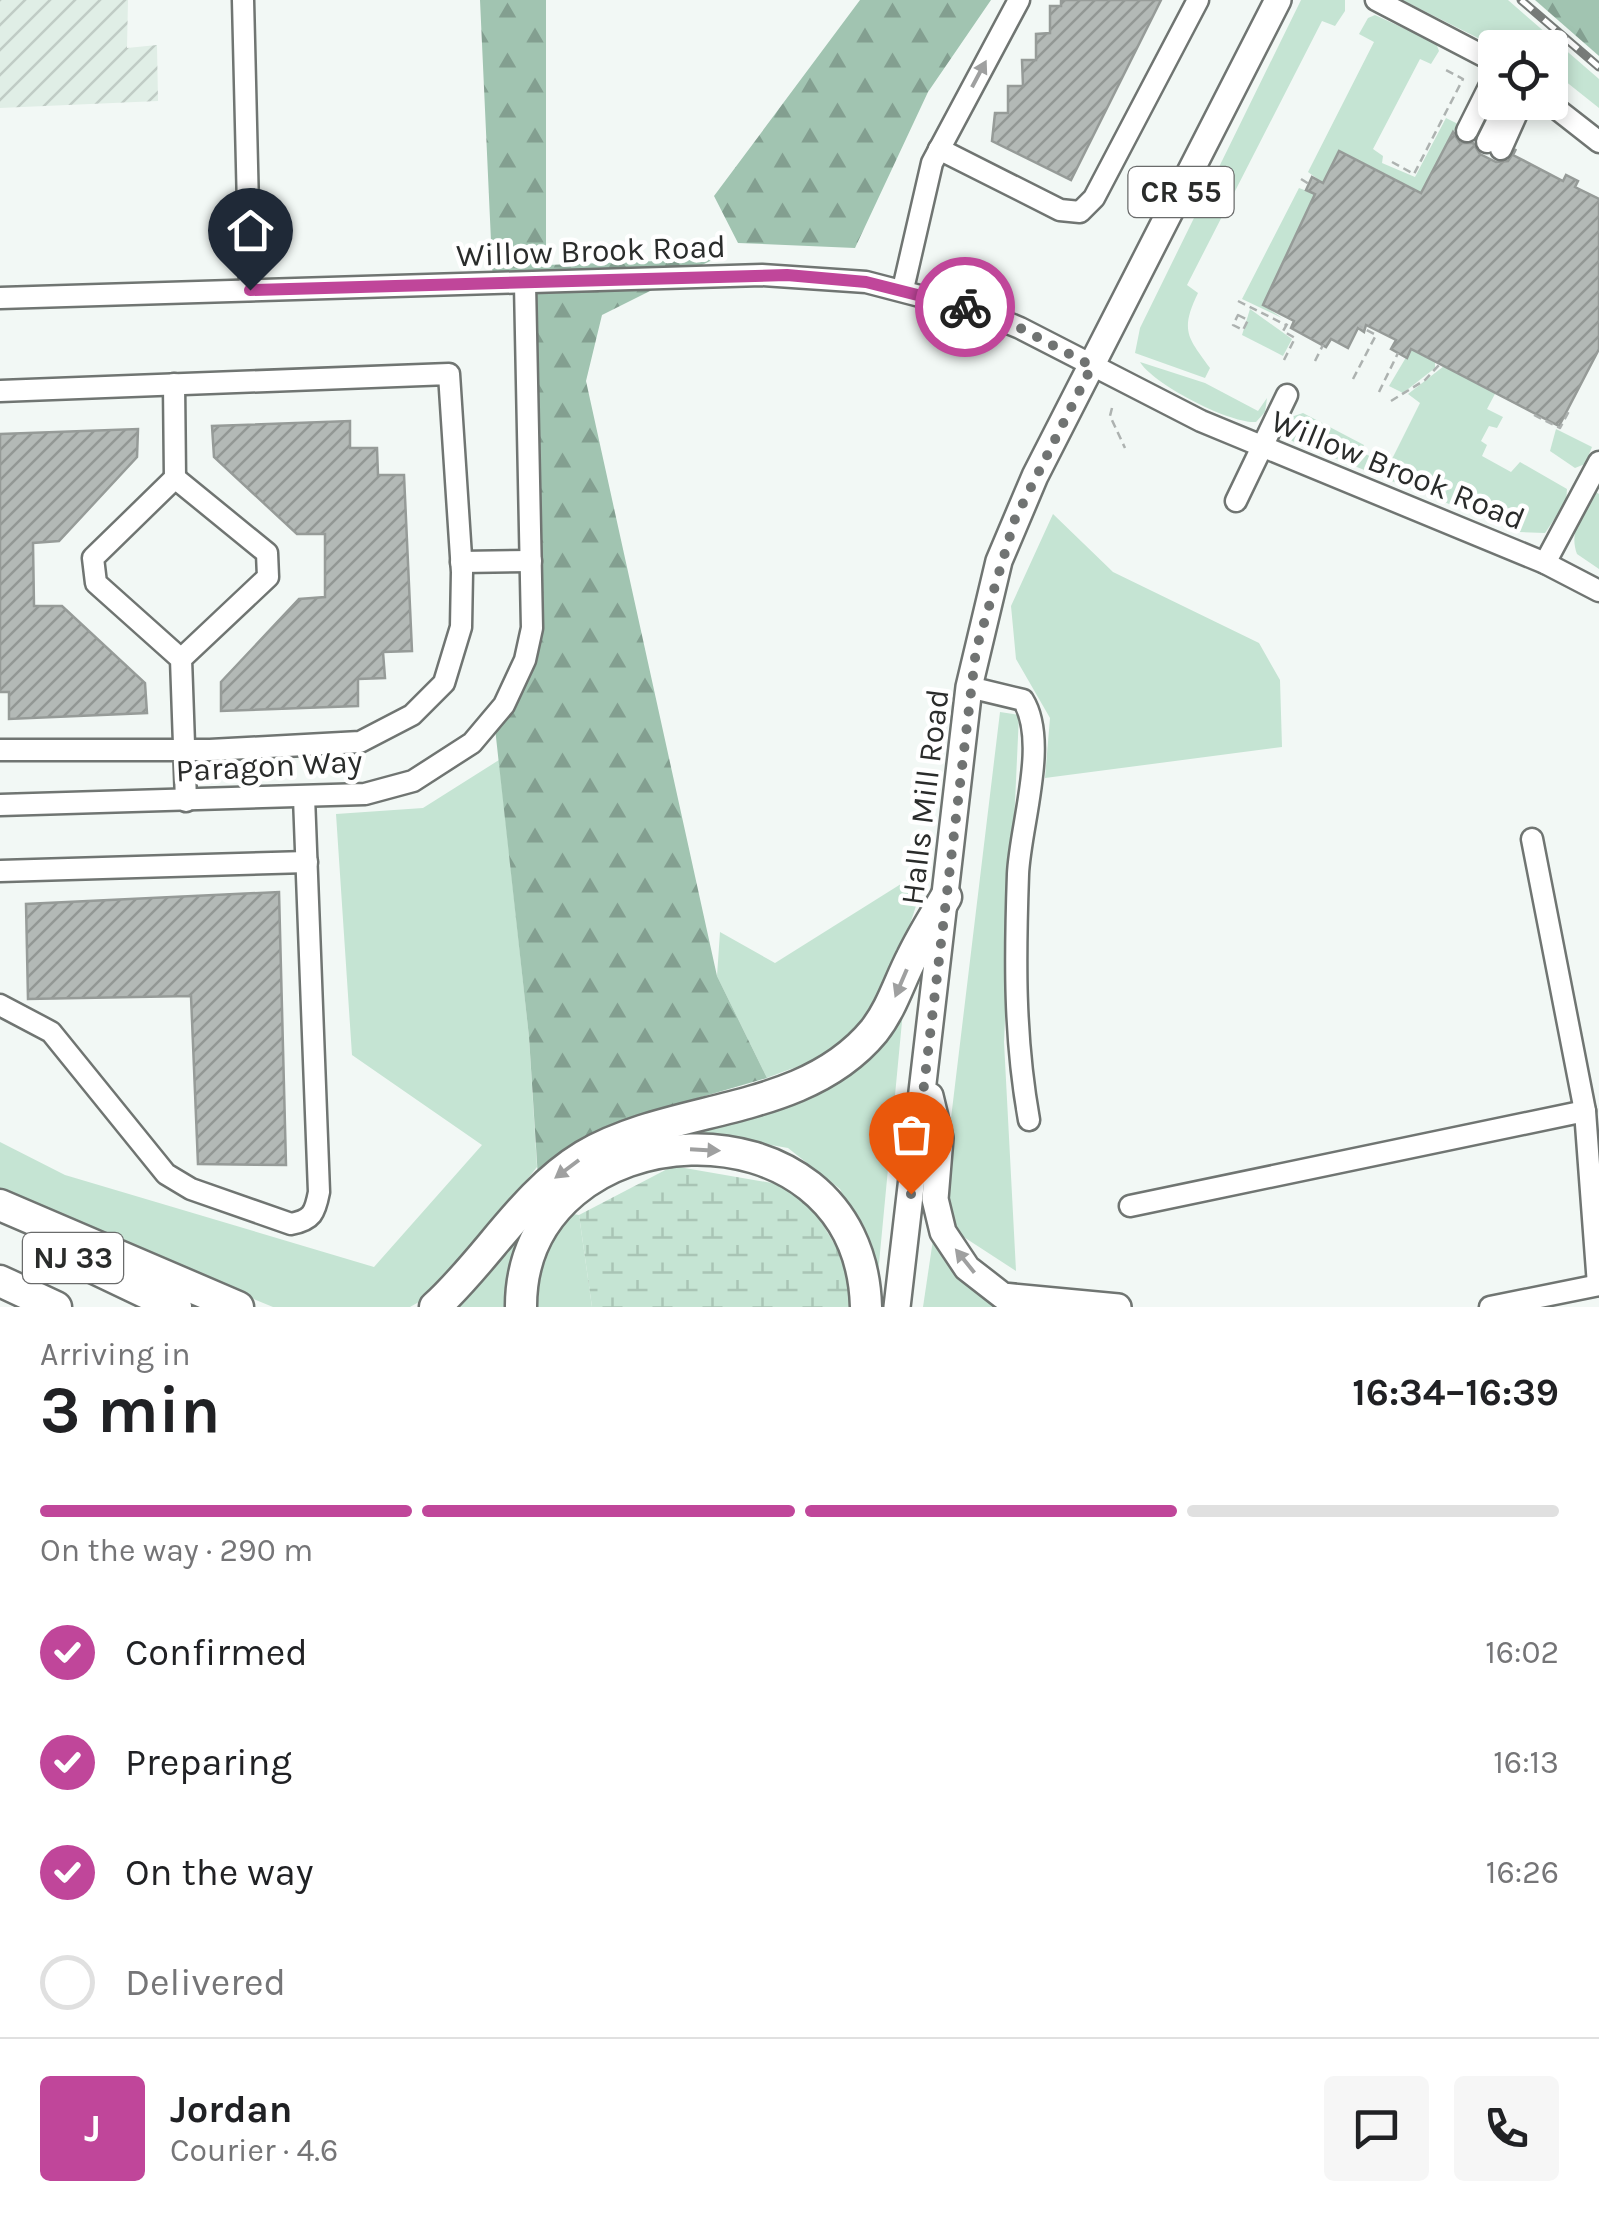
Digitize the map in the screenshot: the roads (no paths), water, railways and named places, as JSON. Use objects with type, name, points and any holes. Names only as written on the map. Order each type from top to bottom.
[{"type":"highway","points":[[435,1307],[541,1190],[582,1157],[628,1136],[791,1088],[858,1046],[894,1000],[910,960],[946,897]]},
{"type":"highway","points":[[521,1307],[524,1277],[536,1241],[574,1193],[638,1158],[701,1148],[764,1161],[800,1180],[830,1204],[854,1238],[861,1258],[866,1307]]},
{"type":"highway","points":[[0,1206],[238,1307]]},
{"type":"highway","name":"NJ 33","points":[[0,1224],[176,1307]]},
{"type":"highway","name":"NJ 33","points":[[0,1281],[56,1307]]},
{"type":"main road","name":"Halls Mill Road","points":[[897,1307],[969,687],[992,585],[1011,528],[1272,6]]},
{"type":"main road","points":[[926,1076],[940,1138],[935,1199],[943,1232],[968,1268],[1003,1296],[1118,1307]]},
{"type":"street","points":[[242,0],[250,290]]},
{"type":"street","points":[[903,289],[932,164],[1019,0]]},
{"type":"street","points":[[939,149],[1060,210],[1080,212],[1094,198],[1198,0]]},
{"type":"street","points":[[1376,0],[1478,53]]},
{"type":"street","points":[[1568,118],[1599,142]]},
{"type":"street","points":[[1483,140],[1487,120]]},
{"type":"street","points":[[1483,140],[1489,120]]},
{"type":"street","points":[[1483,140],[1496,120]]},
{"type":"street","points":[[1483,140],[1504,120]]},
{"type":"street","name":"Willow Brook Road","points":[[0,298],[787,275],[903,289],[1020,328],[1201,422],[1546,562],[1599,591]]},
{"type":"street","name":"Paragon Way","points":[[0,805],[365,794],[413,781],[449,762],[484,731],[513,690],[530,643],[525,284]]},
{"type":"street","points":[[0,391],[449,374],[461,562],[461,627],[444,683],[412,715],[360,742],[184,750],[0,750]]},
{"type":"street","points":[[174,384],[175,478],[92,558],[92,567],[96,583],[181,658],[186,801]]},
{"type":"street","points":[[1236,501],[1287,395]]},
{"type":"street","points":[[1546,562],[1599,462]]},
{"type":"street","points":[[175,478],[267,553],[268,577],[181,658]]},
{"type":"street","points":[[461,562],[531,561]]},
{"type":"street","points":[[969,687],[1023,700],[1033,730],[1018,870],[1016,1047],[1029,1120]]},
{"type":"street","points":[[0,1005],[50,1032],[166,1174],[191,1189],[291,1224],[306,1221],[315,1213],[318,1192],[304,797]]},
{"type":"street","points":[[1490,1307],[1599,1285],[1584,1111],[1532,838]]},
{"type":"street","points":[[0,871],[307,862]]},
{"type":"street","points":[[1130,1206],[1584,1111]]},
{"type":"railway","points":[[1521,0],[1599,67]]}]
